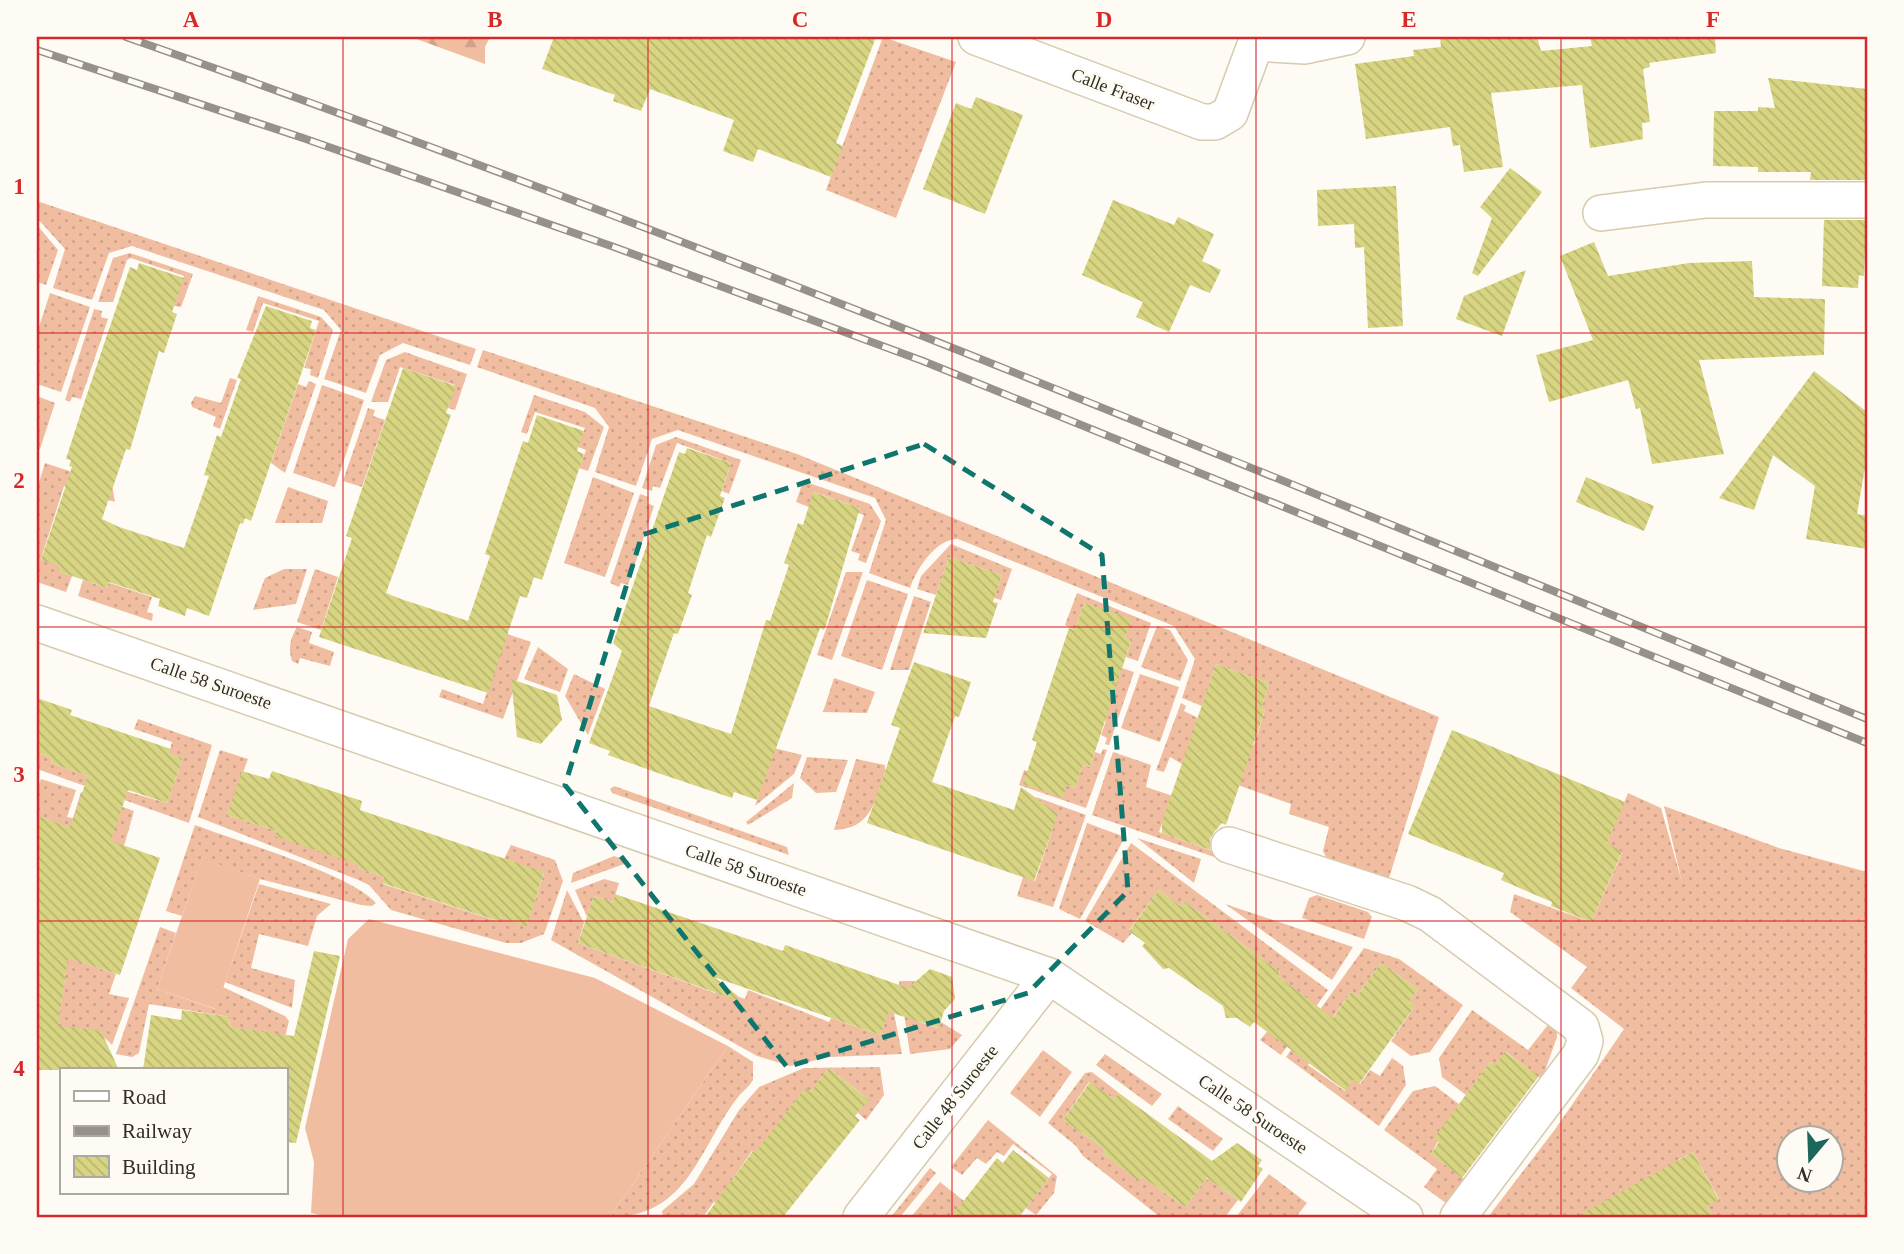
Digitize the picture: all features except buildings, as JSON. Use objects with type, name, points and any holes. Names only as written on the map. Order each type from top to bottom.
[{"type":"street","name":"Calle Fraser","points":[[976,37],[1202,122],[1215,122],[1230,113],[1257,40]]},
{"type":"street","points":[[1257,40],[1305,46],[1347,37]]},
{"type":"street","points":[[1601,214],[1706,200],[1867,200]]},
{"type":"street","name":"Calle 58 Suroeste","points":[[37,623],[1049,975],[1405,1217]]},
{"type":"street","points":[[1229,845],[1407,903],[1430,914],[1581,1027],[1585,1041],[1581,1054],[1458,1217]]},
{"type":"street","name":"Calle 48 Suroeste","points":[[861,1217],[1049,975]]},
{"type":"highlighted area","points":[[924,444],[1102,555],[1128,891],[1028,993],[787,1067],[565,785],[642,535]]},
{"type":"green space","points":[[411,37],[490,37],[485,47],[485,64]]},
{"type":"green space","points":[[883,37],[956,62],[896,218],[826,190]]},
{"type":"green space","points":[[37,201],[476,349],[470,365],[403,343],[380,355],[366,393],[324,379],[341,330],[324,310],[132,246],[109,253],[92,300],[53,288],[65,249],[37,218]]},
{"type":"green space","points":[[37,225],[58,250],[46,285],[37,282]]},
{"type":"green space","points":[[130,253],[193,274],[181,307],[174,306],[184,276],[131,258],[127,260],[113,302],[98,302],[113,258]]},
{"type":"green space","points":[[50,293],[90,307],[61,392],[37,384],[37,333]]},
{"type":"green space","points":[[258,296],[321,317],[333,330],[318,378],[310,375],[311,369],[304,368],[319,321],[263,303],[253,332],[246,330]]},
{"type":"green space","points":[[94,309],[102,311],[101,317],[108,319],[81,399],[72,397],[70,402],[65,400]]},
{"type":"green space","points":[[483,350],[797,454],[1439,717],[1389,878],[1326,857],[1323,851],[1329,827],[1289,814],[1291,804],[1235,784],[1249,744],[1254,745],[1265,710],[1261,709],[1269,683],[1216,664],[1202,706],[1182,698],[1195,659],[1174,626],[958,539],[942,544],[928,556],[910,588],[869,573],[886,520],[875,498],[678,430],[652,439],[636,486],[595,472],[609,427],[595,408],[477,367]]},
{"type":"green space","points":[[405,352],[467,374],[455,410],[448,408],[455,385],[400,367],[388,402],[371,402],[386,360]]},
{"type":"green space","points":[[230,378],[237,380],[220,429],[213,426],[216,417],[192,407],[191,403],[195,396],[221,403]]},
{"type":"green space","points":[[309,381],[316,384],[285,473],[271,463],[298,384],[306,387]]},
{"type":"green space","points":[[322,385],[364,400],[335,487],[293,473]]},
{"type":"green space","points":[[534,395],[585,412],[604,427],[588,471],[579,468],[586,450],[578,447],[585,428],[535,412],[527,434],[521,432]]},
{"type":"green space","points":[[37,396],[55,403],[40,449],[37,448]]},
{"type":"green space","points":[[368,408],[375,410],[373,416],[385,420],[362,487],[343,481]]},
{"type":"green space","points":[[676,437],[741,460],[729,494],[722,491],[731,463],[677,443],[660,488],[653,486],[652,491],[642,488],[656,445]]},
{"type":"green space","points":[[45,463],[112,485],[115,502],[64,486],[41,559],[61,566],[60,572],[72,576],[66,592],[37,582],[37,489]]},
{"type":"green space","points":[[593,477],[634,493],[605,577],[564,563]]},
{"type":"green space","points":[[803,481],[870,504],[881,521],[866,563],[858,560],[860,554],[851,551],[864,515],[858,513],[860,508],[814,492],[809,507],[796,502]]},
{"type":"green space","points":[[288,487],[328,501],[322,523],[275,523]]},
{"type":"green space","points":[[640,494],[649,497],[647,503],[654,506],[628,585],[621,583],[619,587],[610,583]]},
{"type":"green space","points":[[951,544],[1012,569],[1001,600],[994,598],[1002,575],[949,557],[936,595],[917,589],[921,576]]},
{"type":"green space","points":[[284,569],[307,569],[296,604],[253,610],[265,578]]},
{"type":"green space","points":[[315,569],[338,577],[321,630],[297,622]]},
{"type":"green space","points":[[846,572],[863,572],[832,660],[817,655]]},
{"type":"green space","points":[[83,580],[107,588],[109,583],[152,597],[147,612],[153,614],[152,621],[78,596]]},
{"type":"green space","points":[[867,580],[908,594],[882,670],[841,656]]},
{"type":"green space","points":[[1077,593],[1151,623],[1138,661],[1126,657],[1131,641],[1125,638],[1131,620],[1084,603],[1075,630],[1065,625]]},
{"type":"green space","points":[[914,596],[931,602],[909,670],[890,670]]},
{"type":"green space","points":[[1157,626],[1170,630],[1188,660],[1180,681],[1141,667]]},
{"type":"green space","points":[[297,627],[312,632],[309,643],[334,652],[330,666],[300,658],[298,664],[292,661],[290,644]]},
{"type":"green space","points":[[507,634],[531,642],[503,719],[439,697],[442,689],[483,704]]},
{"type":"green space","points":[[538,647],[568,669],[560,692],[524,679]]},
{"type":"green space","points":[[1122,668],[1134,672],[1109,745],[1105,744],[1107,738],[1101,735],[1106,721],[1099,718]]},
{"type":"green space","points":[[574,674],[605,689],[588,735],[565,696]]},
{"type":"green space","points":[[1140,674],[1179,687],[1160,742],[1121,728]]},
{"type":"green space","points":[[834,678],[875,692],[867,713],[823,712]]},
{"type":"green space","points":[[1181,703],[1186,706],[1184,711],[1202,720],[1182,764],[1170,757],[1164,772],[1156,770]]},
{"type":"green space","points":[[138,719],[212,745],[189,823],[37,769],[37,752],[52,758],[51,763],[88,776],[87,780],[167,803],[183,758],[169,754],[172,742],[134,729]]},
{"type":"green space","points":[[774,748],[802,755],[794,774],[755,806]]},
{"type":"green space","points":[[1103,749],[1107,750],[1086,808],[1019,785],[1024,770],[1075,788],[1083,765],[1090,767],[1095,752],[1101,754]]},
{"type":"green space","points":[[220,750],[248,759],[227,815],[277,831],[276,836],[361,861],[358,868],[384,877],[383,884],[497,921],[500,917],[527,925],[544,873],[504,859],[511,845],[555,860],[563,881],[544,934],[521,943],[506,943],[391,910],[369,885],[198,817]]},
{"type":"green space","points":[[1113,752],[1151,765],[1146,787],[1176,797],[1166,812],[1159,832],[1212,851],[1221,827],[1231,831],[1223,860],[1092,815]]},
{"type":"green space","points":[[807,757],[848,760],[836,792],[816,793],[800,778]]},
{"type":"green space","points":[[856,759],[885,765],[885,771],[874,802],[864,819],[847,828],[834,830]]},
{"type":"green space","points":[[41,779],[76,790],[67,817],[73,818],[81,792],[134,811],[124,846],[37,816],[37,789]]},
{"type":"green space","points":[[794,783],[792,798],[748,825],[746,822]]},
{"type":"green space","points":[[614,786],[787,847],[789,855],[612,793],[610,789]]},
{"type":"green space","points":[[1628,793],[1661,808],[1682,882],[1664,806],[1779,848],[1867,872],[1867,1217],[1713,1217],[1707,1206],[1719,1199],[1693,1152],[1678,1160],[1680,1165],[1588,1217],[1488,1217],[1556,1128],[1624,1029],[1571,988],[1587,967],[1510,912],[1514,894],[1591,922],[1622,853],[1607,843]]},
{"type":"green space","points":[[1036,797],[1086,815],[1053,907],[1017,896],[1023,877],[1035,881],[1053,828],[1031,806]]},
{"type":"green space","points":[[1087,823],[1125,837],[1080,919],[1059,909]]},
{"type":"green space","points":[[195,825],[318,870],[343,881],[376,903],[372,906],[361,905],[260,879],[202,859],[182,916],[166,911]]},
{"type":"green space","points":[[1137,838],[1201,859],[1194,883]]},
{"type":"green space","points":[[1131,843],[1328,990],[1281,1055],[1260,1040],[1300,993],[1278,976],[1280,972],[1184,901],[1180,906],[1159,890],[1129,930],[1132,933],[1123,943],[1085,921]]},
{"type":"green space","points":[[614,856],[630,862],[571,883],[573,873]]},
{"type":"green space","points":[[202,858],[260,879],[216,1009],[157,989]]},
{"type":"green space","points":[[604,879],[619,883],[613,902],[594,896],[587,917],[575,890]]},
{"type":"green space","points":[[259,884],[331,904],[317,916],[308,946],[259,934],[251,968],[295,980],[292,1008],[225,982]]},
{"type":"green space","points":[[567,890],[584,923],[578,943],[715,993],[717,989],[745,999],[748,990],[829,1022],[831,1018],[880,1035],[892,1003],[902,1054],[830,1057],[790,1066],[757,1056],[551,940]]},
{"type":"green space","points":[[1317,895],[1368,912],[1372,917],[1364,939],[1302,918],[1309,898]]},
{"type":"green space","points":[[1225,904],[1353,947],[1332,980]]},
{"type":"green space","points":[[369,919],[595,978],[728,1046],[610,1217],[330,1217],[311,1213],[314,1162],[305,1128],[348,939]]},
{"type":"green space","points":[[160,927],[176,933],[157,989],[215,1009],[223,987],[285,1016],[289,1021],[277,1068],[272,1068],[277,1035],[229,1027],[230,1017],[149,1004],[139,1053],[132,1057],[116,1054]]},
{"type":"green space","points":[[37,947],[116,974],[109,994],[129,998],[112,1045],[102,1035],[55,1044],[66,971],[37,967]]},
{"type":"green space","points":[[1364,948],[1399,959],[1463,1005],[1430,1052],[1411,1056],[1391,1041],[1415,1006],[1409,1002],[1418,989],[1381,963],[1357,996],[1351,992],[1326,1027],[1331,1031],[1308,1065],[1345,1091],[1353,1080],[1360,1084],[1370,1070],[1380,1076],[1392,1058],[1403,1066],[1406,1085],[1379,1126],[1286,1057]]},
{"type":"green space","points":[[899,981],[916,981],[919,986],[923,1001],[919,1022],[938,1028],[941,1022],[962,1035],[950,1049],[910,1054]]},
{"type":"green space","points":[[1472,1010],[1528,1050],[1551,1021],[1557,1031],[1557,1037],[1542,1079],[1506,1052],[1495,1065],[1490,1062],[1466,1095],[1442,1077],[1439,1058]]},
{"type":"green space","points":[[728,1046],[753,1062],[753,1080],[738,1097],[689,1176],[675,1192],[658,1205],[637,1214],[610,1217]]},
{"type":"green space","points":[[1043,1050],[1072,1072],[1040,1117],[1010,1093]]},
{"type":"green space","points":[[1105,1054],[1162,1094],[1152,1106],[1096,1065]]},
{"type":"green space","points":[[880,1067],[884,1095],[866,1120],[858,1113],[868,1099],[829,1068],[810,1092],[805,1088],[759,1156],[752,1151],[732,1180],[720,1206],[714,1202],[703,1217],[663,1217],[662,1211],[694,1184],[739,1110],[759,1087],[804,1068]]},
{"type":"green space","points":[[1092,1072],[1119,1093],[1114,1099],[1089,1082],[1063,1120],[1106,1150],[1103,1154],[1139,1180],[1142,1177],[1185,1207],[1206,1179],[1210,1180],[1238,1200],[1225,1217],[1160,1217],[1083,1156],[1076,1146],[1048,1123],[1085,1073]]},
{"type":"green space","points":[[1435,1086],[1459,1104],[1431,1154],[1468,1182],[1450,1206],[1424,1187],[1437,1169],[1384,1130],[1413,1091]]},
{"type":"green space","points":[[1178,1106],[1223,1139],[1213,1151],[1168,1119]]},
{"type":"green space","points":[[988,1120],[1057,1176],[1054,1193],[1036,1215],[1026,1208],[1052,1174],[1013,1144],[1004,1156],[997,1152],[986,1164],[977,1158],[962,1175],[951,1167]]},
{"type":"green space","points":[[930,1168],[936,1173],[900,1217],[891,1217]]},
{"type":"green space","points":[[1269,1174],[1307,1203],[1296,1217],[1236,1217]]},
{"type":"green space","points":[[940,1182],[964,1201],[952,1217],[911,1217]]},
{"type":"railway","points":[[126,37],[565,197],[784,281],[1218,454],[1867,719]]},
{"type":"railway","points":[[37,50],[303,138],[614,247],[923,361],[1867,743]]}]
